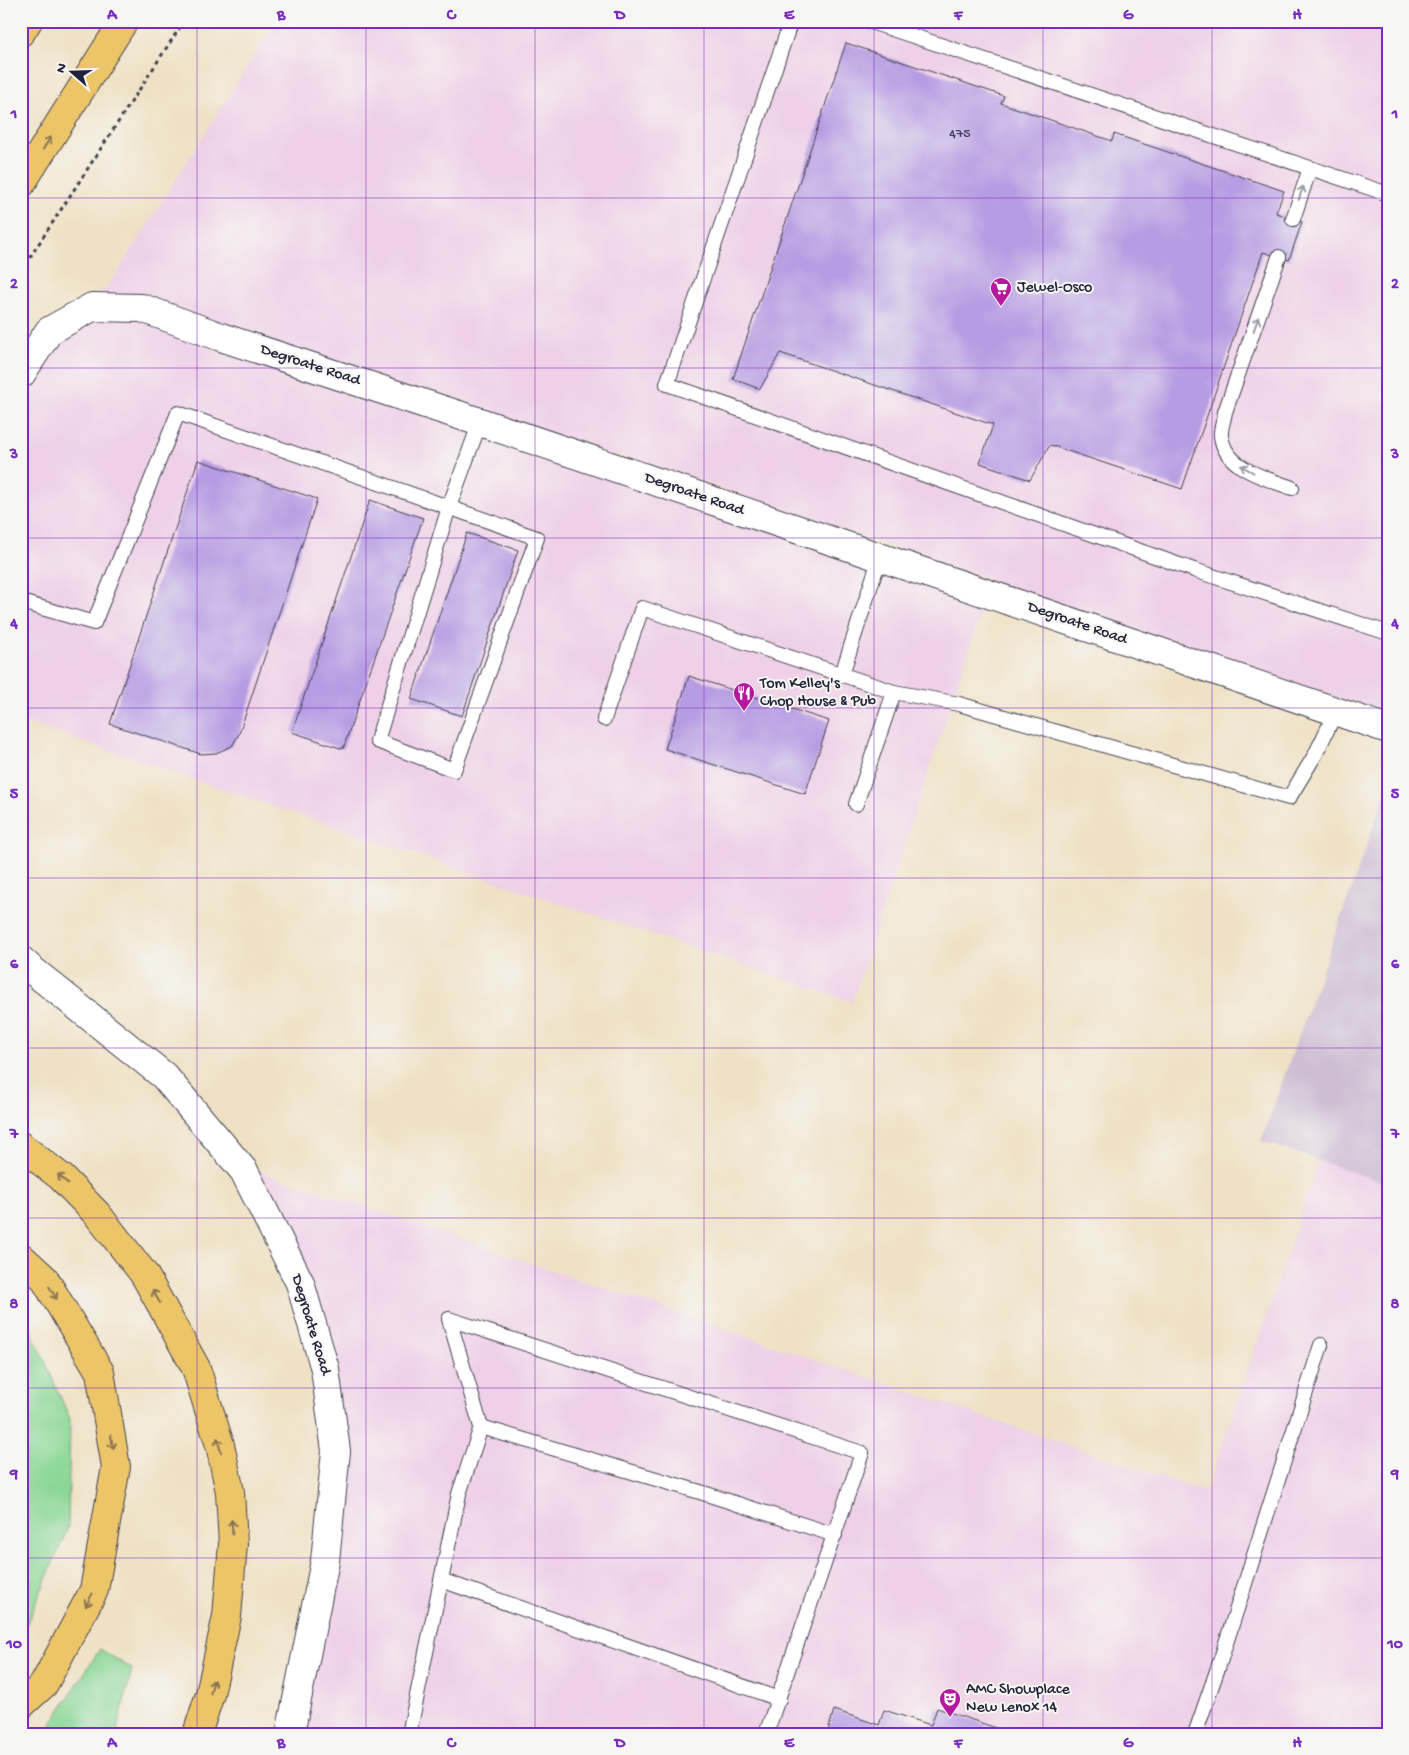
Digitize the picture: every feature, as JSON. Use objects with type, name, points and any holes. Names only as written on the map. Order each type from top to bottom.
[{"type":"main road","points":[[21,32],[28,21]]},
{"type":"main road","points":[[21,184],[124,21]]},
{"type":"main road","points":[[21,1146],[61,1176],[91,1208],[144,1274],[196,1368],[220,1445],[230,1492],[233,1544],[227,1616],[210,1694],[197,1734]]},
{"type":"main road","points":[[21,1257],[44,1278],[100,1372],[116,1467],[94,1590],[44,1684],[21,1705]]},
{"type":"street","name":"Degroate Road","points":[[21,374],[49,331],[92,307],[142,308],[221,337],[480,422],[1388,729]]},
{"type":"street","name":"Degroate Road","points":[[21,960],[164,1076],[244,1171],[300,1283],[325,1369],[336,1452],[325,1561],[290,1734]]},
{"type":"lane","points":[[791,21],[667,384],[1194,570],[1388,633]]},
{"type":"lane","points":[[868,21],[1388,194]]},
{"type":"lane","points":[[1293,219],[1310,168]]},
{"type":"lane","points":[[1279,257],[1225,412],[1221,434],[1226,452],[1238,464],[1250,472],[1292,488]]},
{"type":"lane","points":[[21,602],[94,623],[178,413],[449,507],[537,538],[454,770],[377,742],[449,507],[480,422]]},
{"type":"lane","points":[[842,674],[880,557]]},
{"type":"lane","points":[[604,719],[642,608],[894,692],[959,704],[1288,798],[1315,755],[1336,712]]},
{"type":"lane","points":[[856,804],[894,692]]},
{"type":"lane","points":[[409,1734],[459,1494],[480,1427],[448,1319],[862,1453],[766,1734]]},
{"type":"lane","points":[[1195,1734],[1220,1665],[1321,1345]]},
{"type":"lane","points":[[480,1427],[700,1492],[835,1535]]},
{"type":"lane","points":[[441,1580],[779,1699]]},
{"type":"path","points":[[21,271],[184,21]]},
{"type":"shaded area","points":[[276,21],[1388,21],[1388,715],[619,454],[616,476],[984,604],[852,1002],[21,721],[21,391],[50,346],[112,281]]},
{"type":"shaded area","points":[[1388,786],[1388,1184],[1261,1141]]},
{"type":"shaded area","points":[[1319,1160],[1388,1184],[1388,1734],[302,1734],[344,1481],[253,1169],[1206,1492]]},
{"type":"green space","points":[[21,1313],[26,1318],[70,1419],[68,1528],[21,1637]]},
{"type":"green space","points":[[100,1649],[132,1669],[116,1734],[45,1734]]},
{"type":"building","name":"Jewel-Osco","points":[[846,43],[1004,96],[1001,103],[1112,141],[1114,134],[1284,191],[1276,213],[1302,222],[1289,260],[1263,252],[1182,489],[1050,445],[1030,480],[980,463],[993,425],[780,353],[760,389],[733,379]]},
{"type":"building","points":[[198,460],[317,499],[239,734],[232,746],[216,753],[201,754],[110,724]]},
{"type":"building","points":[[370,500],[423,518],[343,749],[292,732]]},
{"type":"building","points":[[467,533],[518,550],[462,716],[411,699]]},
{"type":"building","points":[[689,676],[829,721],[805,794],[665,749]]},
{"type":"building","name":"AMC Showplace New Lenox 14","points":[[937,1708],[1014,1734],[827,1734],[834,1710],[879,1725],[884,1710],[931,1725]]},
{"type":"place","name":"Jewel-Osco","points":[[1001,307]]},
{"type":"place","name":"Tom Kelley's Chop House & Pub","points":[[744,712]]},
{"type":"place","name":"AMC Showplace New Lenox 14","points":[[950,1718]]}]
